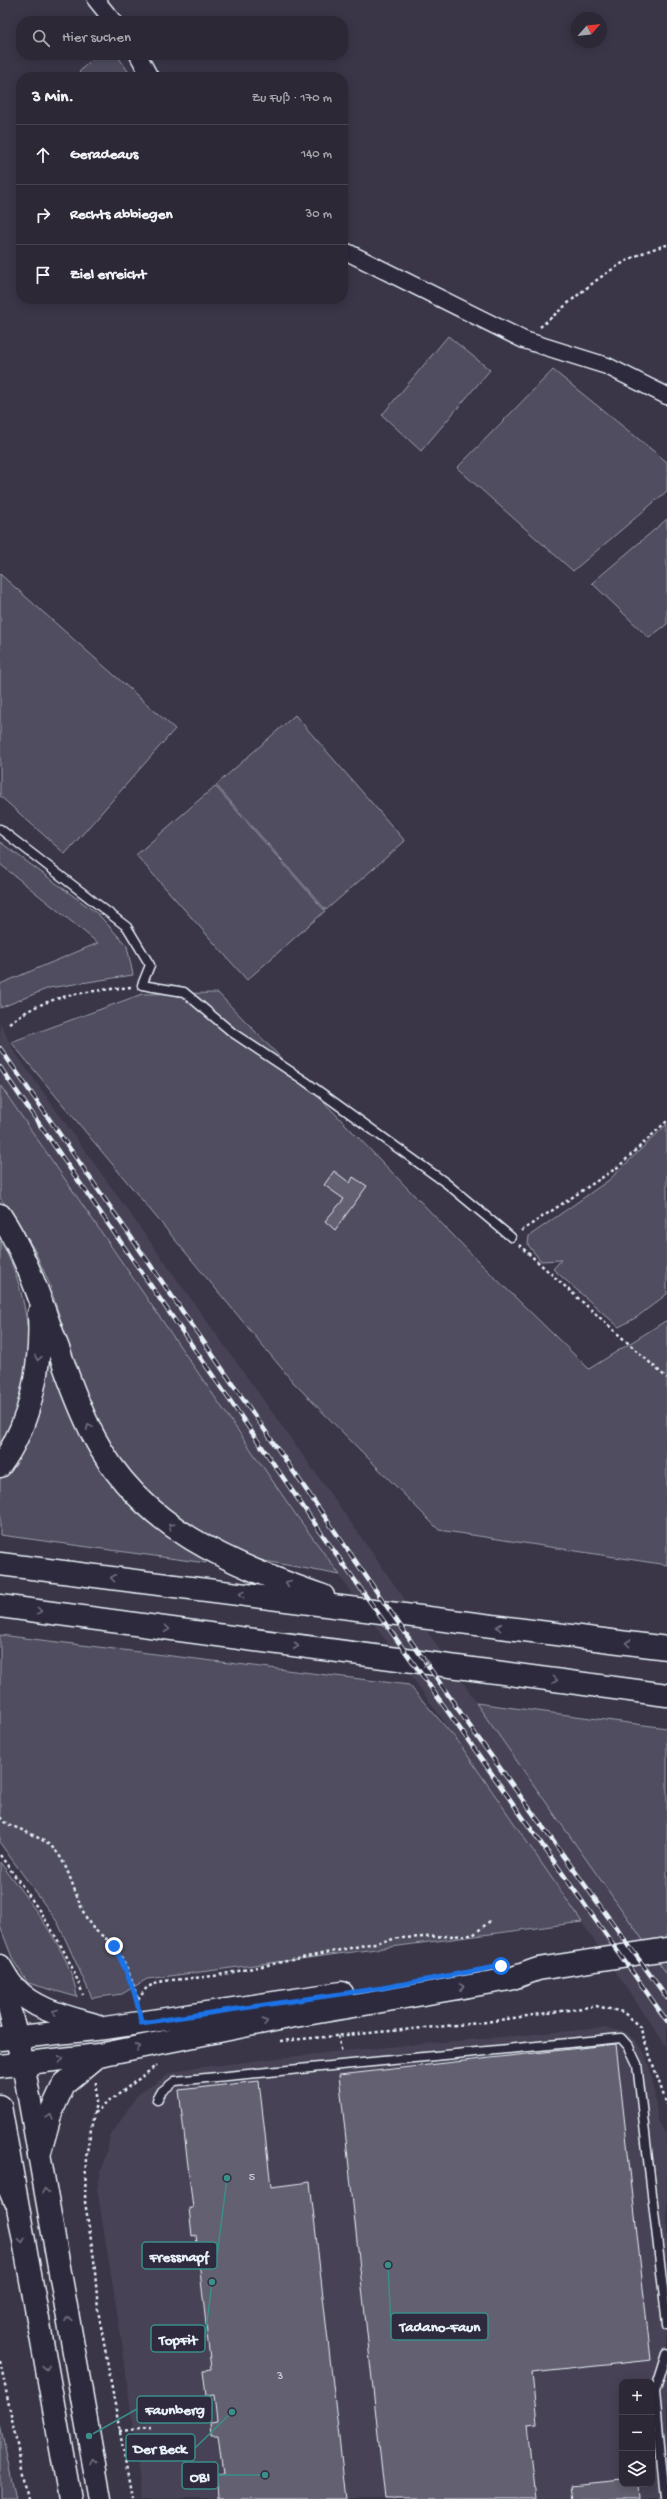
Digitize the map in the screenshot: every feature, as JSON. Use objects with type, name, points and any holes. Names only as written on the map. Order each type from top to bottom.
[{"type":"main road","points":[[0,1216],[25,1258],[76,1396],[94,1437],[128,1488],[159,1517],[193,1542],[224,1558],[364,1610]]},
{"type":"main road","points":[[0,1466],[13,1448],[27,1413],[39,1356],[38,1292]]},
{"type":"main road","points":[[0,1564],[667,1648]]},
{"type":"main road","points":[[0,1606],[667,1694]]},
{"type":"main road","points":[[0,2066],[99,2055],[289,2017],[510,1979],[538,1969],[667,1949]]},
{"type":"main road","points":[[0,1966],[15,1989],[27,1999],[67,2017],[106,2028]]},
{"type":"main road","points":[[8,2038],[106,2028],[382,1988],[501,1966],[538,1969]]},
{"type":"main road","points":[[0,1973],[8,2038],[23,2063],[100,2499]]},
{"type":"main road","points":[[39,2155],[51,2112],[64,2084],[99,2055]]},
{"type":"main road","points":[[0,2106],[15,2202],[70,2499]]},
{"type":"main road","points":[[0,2168],[15,2202]]},
{"type":"street","points":[[99,3],[110,16]]},
{"type":"street","points":[[141,60],[147,72]]},
{"type":"street","points":[[348,252],[524,340],[607,366],[667,396]]},
{"type":"lane","points":[[0,829],[127,927],[150,965],[142,985],[184,992],[233,1033],[305,1082],[446,1183],[511,1237]]},
{"type":"lane","points":[[157,2100],[162,2090],[175,2081],[621,2038],[629,2047],[637,2064],[667,2324]]},
{"type":"lane","points":[[665,2499],[655,2392],[667,2354]]},
{"type":"path","points":[[524,340],[611,269],[651,249],[667,245]]},
{"type":"path","points":[[9,1023],[30,1008],[73,993],[142,985]]},
{"type":"path","points":[[667,1121],[618,1167],[511,1237],[667,1378]]},
{"type":"path","points":[[0,1817],[4,1822],[46,1842],[56,1850],[91,1926],[114,1946],[130,1977],[138,2000],[141,2023]]},
{"type":"path","points":[[0,1855],[61,1943],[74,1968],[84,1995]]},
{"type":"path","points":[[138,2000],[147,1987],[163,1982],[214,1976],[399,1938],[473,1935],[490,1921]]},
{"type":"path","points":[[272,2041],[479,2024],[596,2006],[623,2012],[640,2027],[667,2105]]},
{"type":"path","points":[[94,2113],[135,2080],[159,2064]]},
{"type":"path","points":[[96,2078],[94,2113],[86,2157],[85,2202],[94,2259],[98,2310],[132,2499]]},
{"type":"path","points":[[0,2361],[28,2499]]},
{"type":"path","points":[[119,2431],[151,2428]]},
{"type":"shaded area","points":[[91,60],[120,60],[129,72],[80,72]]},
{"type":"shaded area","points":[[448,336],[490,370],[421,451],[382,415]]},
{"type":"shaded area","points":[[553,370],[667,462],[667,491],[573,571],[457,468]]},
{"type":"shaded area","points":[[667,519],[667,624],[649,638],[592,583]]},
{"type":"shaded area","points":[[0,574],[175,729],[65,854],[0,796]]},
{"type":"shaded area","points":[[295,715],[405,841],[326,910],[216,785]]},
{"type":"shaded area","points":[[215,786],[325,911],[247,980],[136,855]]},
{"type":"shaded area","points":[[0,842],[98,914],[127,946],[133,975],[49,988],[0,1008],[0,984],[98,943],[0,864]]},
{"type":"shaded area","points":[[218,993],[482,1265],[589,1369],[667,1320],[667,1565],[439,1530],[293,1382],[11,1042],[142,994]]},
{"type":"shaded area","points":[[0,1022],[13,1050],[342,1510],[667,1974],[667,2047],[457,1740],[296,1515],[0,1085]]},
{"type":"shaded area","points":[[0,1085],[296,1515],[340,1575],[238,1556],[152,1504],[102,1435],[82,1388],[49,1283],[35,1251],[11,1211],[0,1198]]},
{"type":"shaded area","points":[[667,1124],[667,1294],[637,1317],[619,1327],[553,1269],[561,1260],[541,1261],[528,1245],[529,1236],[609,1180]]},
{"type":"shaded area","points":[[0,1241],[9,1257],[22,1295],[26,1316],[29,1358],[22,1402],[14,1421],[0,1445]]},
{"type":"shaded area","points":[[48,1350],[79,1424],[108,1478],[128,1502],[138,1511],[170,1535],[204,1556],[206,1563],[0,1535],[0,1480],[22,1450],[35,1419],[40,1403]]},
{"type":"shaded area","points":[[0,1635],[409,1685],[457,1740],[582,1922],[147,1979],[122,1994],[92,1998],[58,1923],[0,1843]]},
{"type":"shaded area","points":[[476,1703],[667,1728],[667,1974]]},
{"type":"shaded area","points":[[0,1862],[35,1909],[57,1944],[73,1979],[77,1997],[28,1983],[13,1960],[0,1926]]},
{"type":"shaded area","points":[[602,2028],[623,2031],[634,2039],[645,2053],[652,2077],[658,2121],[667,2134],[667,2499],[142,2499],[122,2343],[97,2188],[110,2137],[137,2095],[169,2074],[185,2069],[332,2052]]},
{"type":"shaded area","points":[[0,2424],[16,2499],[0,2499]]},
{"type":"building","points":[[334,1171],[350,1183],[353,1177],[367,1186],[335,1230],[325,1221],[344,1199],[324,1185]]},
{"type":"building","points":[[616,2044],[651,2360],[532,2373],[537,2423],[528,2424],[536,2499],[385,2499],[339,2075]]},
{"type":"building","points":[[259,2081],[271,2187],[310,2182],[346,2499],[218,2499],[216,2474],[223,2473],[218,2435],[211,2435],[210,2422],[217,2421],[214,2395],[206,2396],[203,2370],[211,2369],[196,2235],[192,2236],[189,2208],[193,2208],[179,2090]]},
{"type":"building","points":[[619,2480],[619,2487],[639,2487],[640,2499],[574,2499],[572,2485]]},
{"type":"railway","points":[[0,1048],[476,1735],[667,1998]]},
{"type":"railway","points":[[0,1067],[322,1534],[667,2021]]},
{"type":"place","name":"Fressnapf","points":[[227,2178]]},
{"type":"place","name":"Tadano-Faun","points":[[388,2265]]},
{"type":"place","name":"TopFit","points":[[212,2282]]},
{"type":"place","name":"Der Beck","points":[[232,2412]]},
{"type":"place","name":"Faunberg","points":[[89,2436]]},
{"type":"place","name":"OBI","points":[[265,2475]]},
{"type":"route","points":[[114,1946],[130,1977],[138,2000],[141,2023],[177,2016],[382,1988],[501,1966]]}]
